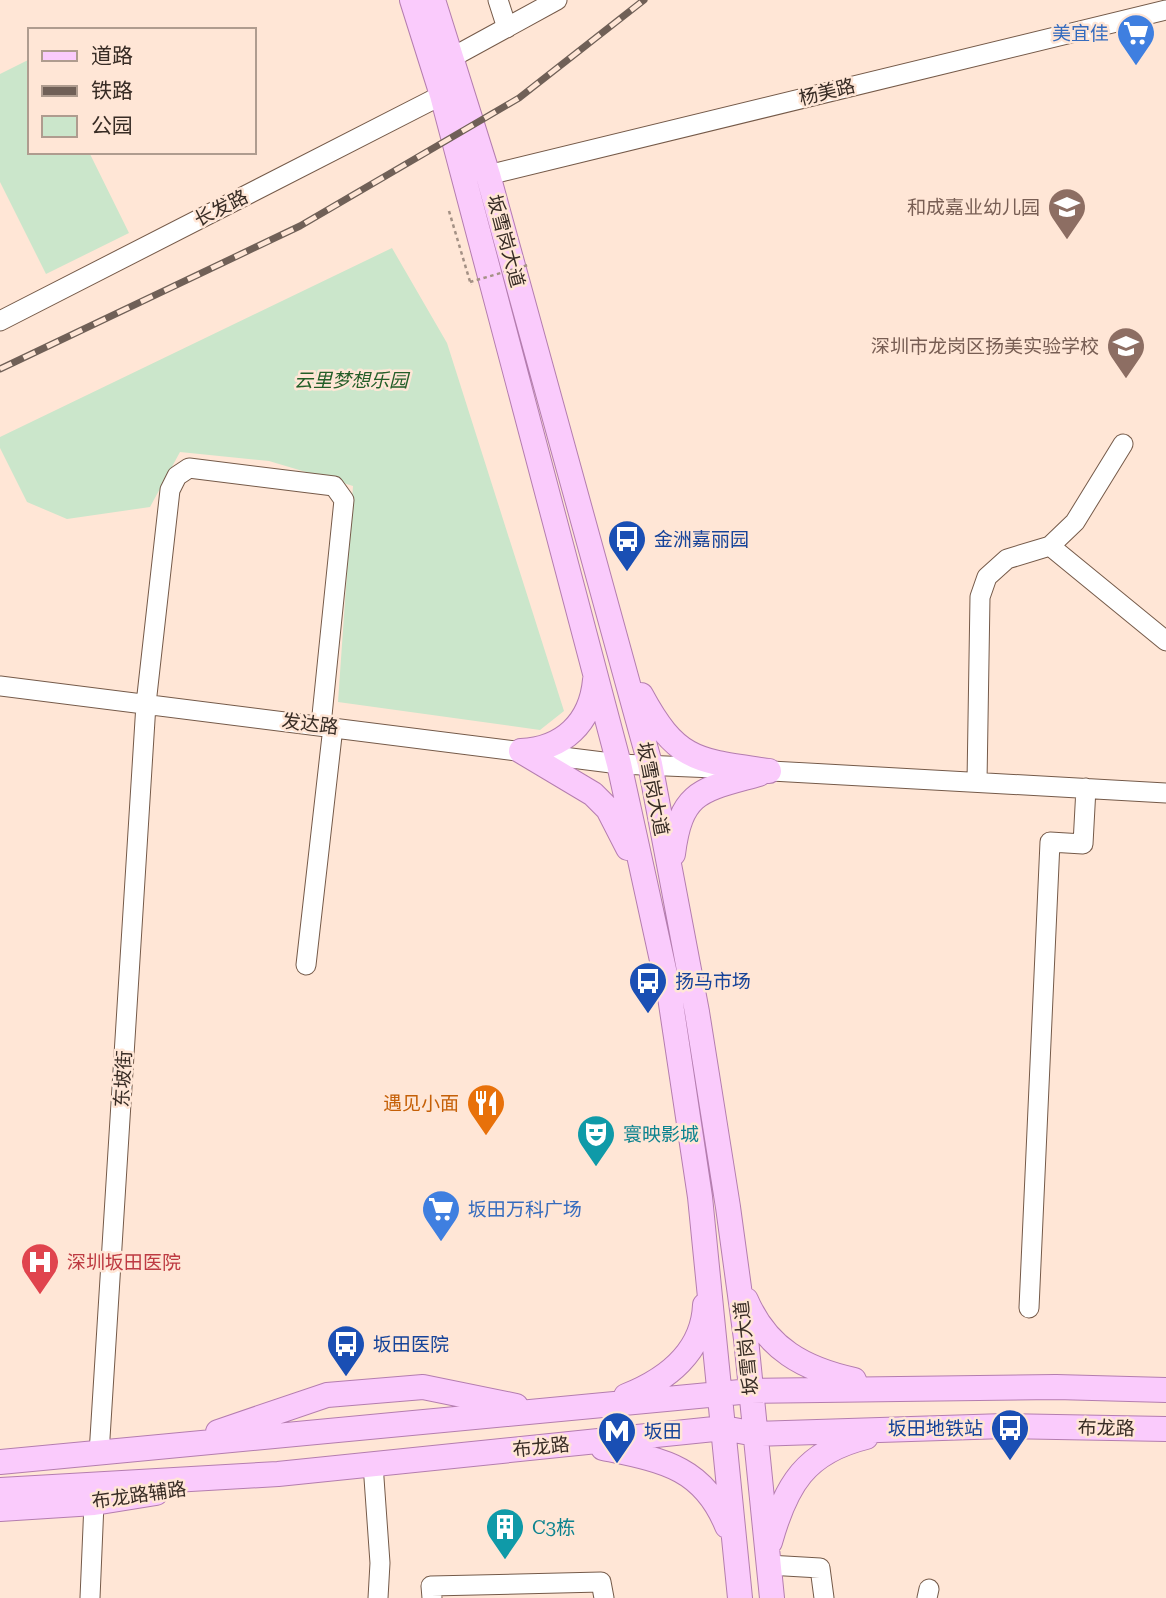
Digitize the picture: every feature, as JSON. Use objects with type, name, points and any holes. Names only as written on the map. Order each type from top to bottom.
[{"type":"main road","name":"坂雪岗大道","points":[[412,0],[442,95],[620,764],[670,997],[707,1259],[740,1598]]},
{"type":"main road","name":"坂雪岗大道","points":[[433,0],[488,175],[650,765],[697,1012],[738,1284],[772,1598]]},
{"type":"main road","points":[[621,659],[662,732],[676,746],[712,763],[769,771]]},
{"type":"main road","points":[[521,751],[553,745],[580,725],[594,696],[593,663]]},
{"type":"main road","points":[[521,751],[584,787],[601,801],[614,819],[645,880]]},
{"type":"main road","points":[[670,877],[676,825],[687,806],[708,789],[769,771]]},
{"type":"main road","points":[[603,1405],[650,1387],[673,1370],[689,1352],[699,1336],[705,1311],[707,1259]]},
{"type":"main road","points":[[738,1284],[757,1322],[769,1339],[785,1354],[804,1366],[830,1375],[894,1389]]},
{"type":"main road","points":[[179,1446],[327,1395],[422,1387],[544,1411]]},
{"type":"main road","name":"布龙路","points":[[0,1462],[751,1391],[1166,1390]]},
{"type":"main road","name":"布龙路","points":[[0,1490],[278,1474],[724,1428],[755,1434],[1005,1426],[1166,1429]]},
{"type":"main road","points":[[767,1559],[788,1490],[802,1469],[825,1453],[853,1440],[901,1429]]},
{"type":"main road","points":[[579,1443],[665,1462],[693,1476],[713,1497],[735,1552]]},
{"type":"main road","name":"布龙路辅路","points":[[0,1509],[94,1503],[278,1474]]},
{"type":"street","points":[[498,0],[507,28]]},
{"type":"street","points":[[452,58],[557,0]]},
{"type":"street","name":"杨美路","points":[[488,175],[1166,10]]},
{"type":"street","name":"长发路","points":[[0,321],[442,95]]},
{"type":"street","points":[[978,782],[980,597],[987,577],[1007,559],[1050,546],[1075,522],[1123,444]]},
{"type":"street","name":"东坡街","points":[[99,1454],[146,704],[170,490],[177,476],[189,468],[334,486],[344,499],[327,726]]},
{"type":"street","points":[[1050,546],[1166,641]]},
{"type":"street","name":"发达路","points":[[0,686],[620,764],[1166,793]]},
{"type":"street","points":[[306,965],[327,726]]},
{"type":"street","points":[[1029,1308],[1050,842],[1083,844],[1086,789]]},
{"type":"street","points":[[373,1464],[380,1563],[378,1598]]},
{"type":"street","points":[[90,1598],[94,1503]]},
{"type":"street","points":[[767,1559],[820,1567],[824,1598]]},
{"type":"street","points":[[432,1598],[431,1586],[601,1582],[604,1598]]},
{"type":"path","points":[[449,211],[470,282],[528,265]]},
{"type":"green space","points":[[28,60],[28,154],[90,154],[129,233],[46,274],[0,182],[0,74]]},
{"type":"green space","name":"云里梦想乐园","points":[[392,248],[447,343],[564,711],[540,730],[338,702],[353,486],[269,461],[180,452],[150,507],[67,519],[27,502],[0,448],[0,437]]},
{"type":"railway","points":[[0,369],[300,226],[519,98],[644,0]]},
{"type":"place","name":"美宜佳","points":[[1136,67]]},
{"type":"place","name":"和成嘉业幼儿园","points":[[1067,241]]},
{"type":"place","name":"深圳市龙岗区扬美实验学校","points":[[1126,380]]},
{"type":"place","name":"金洲嘉丽园","points":[[627,573]]},
{"type":"place","name":"扬马市场","points":[[648,1015]]},
{"type":"place","name":"遇见小面","points":[[486,1137]]},
{"type":"place","name":"寰映影城","points":[[596,1168]]},
{"type":"place","name":"坂田万科广场","points":[[441,1243]]},
{"type":"place","name":"深圳坂田医院","points":[[40,1296]]},
{"type":"place","name":"坂田医院","points":[[346,1378]]},
{"type":"place","name":"坂田地铁站","points":[[1010,1462]]},
{"type":"place","name":"坂田","points":[[617,1465]]},
{"type":"place","name":"C3栋","points":[[505,1561]]}]
